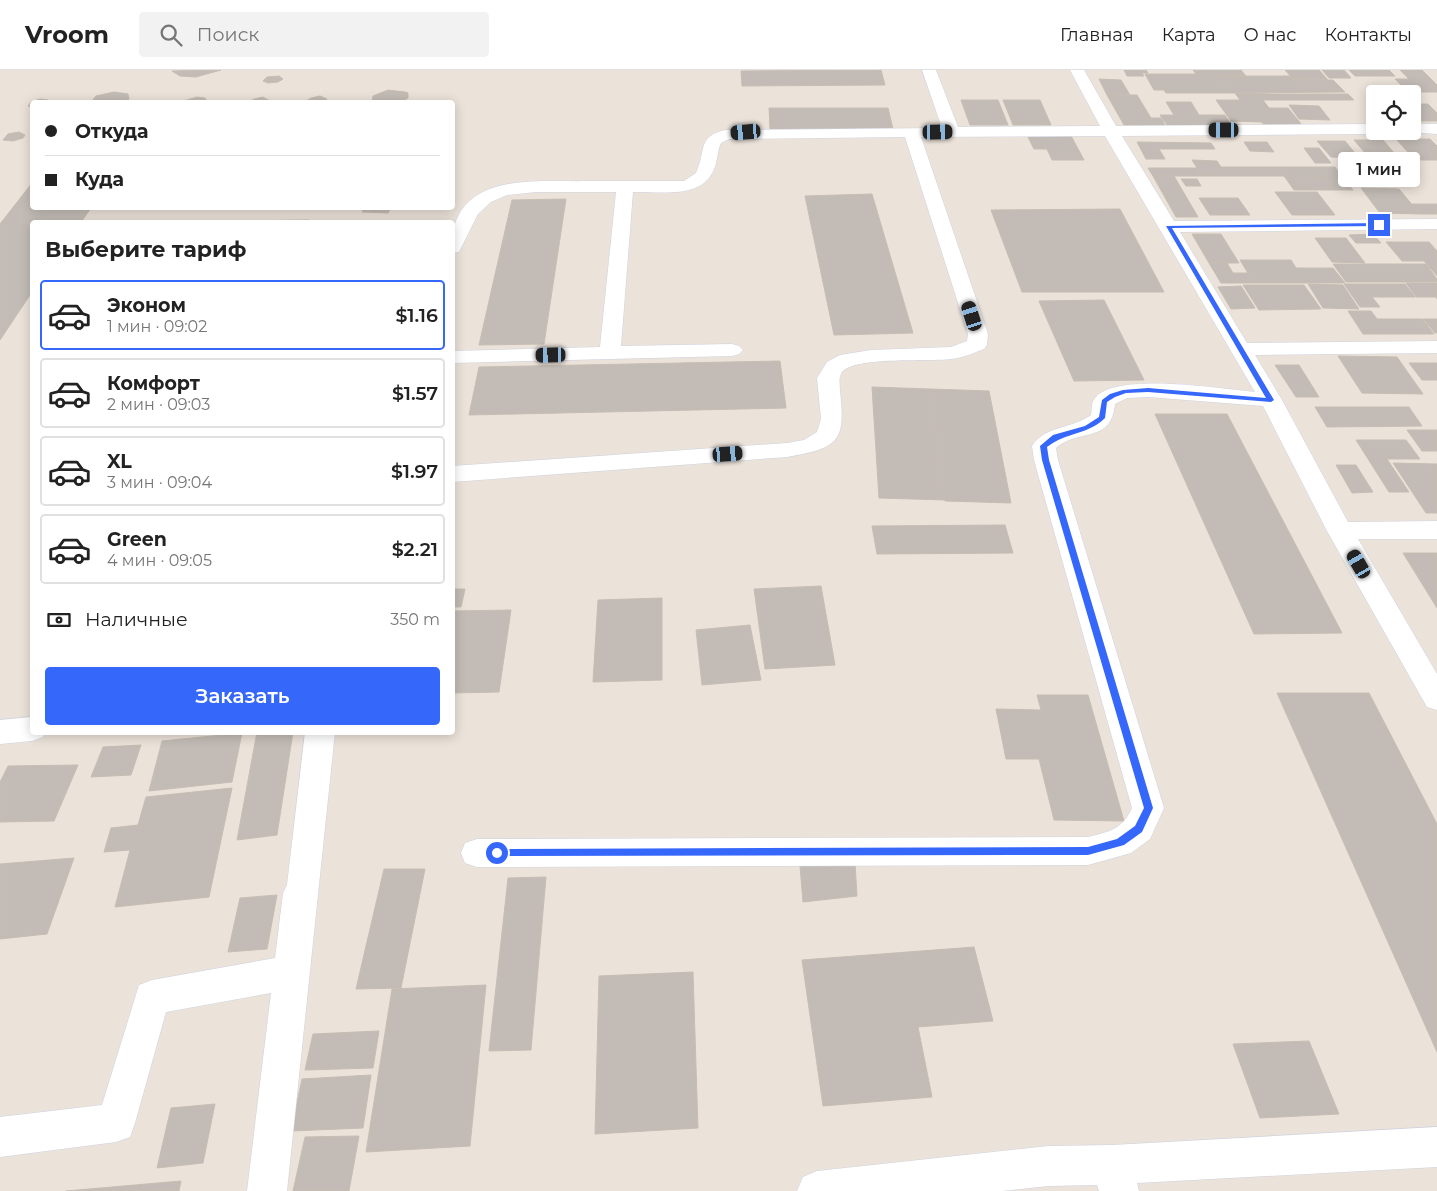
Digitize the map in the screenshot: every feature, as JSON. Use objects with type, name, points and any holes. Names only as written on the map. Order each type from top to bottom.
[{"type":"street","points":[[929,70],[952,132]]},
{"type":"street","points":[[1077,70],[1110,130],[1271,400],[1340,531],[1437,699]]},
{"type":"street","points":[[1421,129],[1437,128]]},
{"type":"street","points":[[455,242],[470,211],[485,198],[504,190],[536,187],[671,187],[697,183],[704,176],[713,142],[719,136],[730,134],[1366,129]]},
{"type":"street","points":[[455,474],[787,450],[810,446],[828,436],[832,419],[828,378],[835,367],[848,360],[871,356],[953,353],[977,345],[978,334],[910,132]]},
{"type":"street","points":[[610,353],[625,187]]},
{"type":"street","points":[[1168,227],[1437,224]]},
{"type":"street","points":[[1241,349],[1437,347]]},
{"type":"street","points":[[455,357],[732,350]]},
{"type":"street","points":[[477,853],[1088,851],[1120,842],[1139,829],[1148,808],[1046,460],[1044,446],[1056,436],[1088,428],[1102,418],[1104,401],[1113,395],[1125,391],[1148,390],[1271,400]]},
{"type":"street","points":[[1340,531],[1437,530]]},
{"type":"street","points":[[0,732],[30,729]]},
{"type":"street","points":[[267,1191],[300,894],[304,890],[320,735]]},
{"type":"street","points":[[0,1137],[116,1122],[152,997],[291,972]]},
{"type":"street","points":[[817,1191],[1049,1166],[1116,1178],[1437,1147]]},
{"type":"building","points":[[221,70],[196,77],[180,76],[172,71]]},
{"type":"building","points":[[881,70],[885,85],[742,86],[741,71]]},
{"type":"building","points":[[1124,70],[1146,70],[1148,73],[1142,73],[1144,76],[1127,76]]},
{"type":"building","points":[[1193,70],[1214,70],[1231,93],[1166,93],[1164,90],[1154,90],[1145,74],[1196,74]]},
{"type":"building","points":[[1214,70],[1241,70],[1246,76],[1218,76]]},
{"type":"building","points":[[1285,70],[1319,70],[1328,80],[1294,80]]},
{"type":"building","points":[[1322,70],[1344,70],[1351,78],[1329,78]]},
{"type":"building","points":[[1349,70],[1389,70],[1395,76],[1355,76]]},
{"type":"building","points":[[1400,70],[1422,70],[1437,85],[1437,92],[1421,92],[1421,85],[1401,85],[1395,79],[1409,79]]},
{"type":"building","points":[[279,76],[283,79],[278,82],[268,83],[263,81],[267,77]]},
{"type":"building","points":[[1218,76],[1290,76],[1294,80],[1333,80],[1345,92],[1231,93]]},
{"type":"building","points":[[1099,79],[1121,80],[1130,95],[1107,95]]},
{"type":"building","points":[[388,90],[408,93],[408,98],[404,100],[372,100],[373,96]]},
{"type":"building","points":[[114,92],[128,94],[129,99],[93,100],[96,96]]},
{"type":"building","points":[[1235,93],[1272,94],[1277,100],[1263,100],[1269,108],[1288,108],[1302,125],[1264,125],[1262,122],[1231,121],[1216,100],[1240,100]]},
{"type":"building","points":[[1272,94],[1348,94],[1354,100],[1277,100]]},
{"type":"building","points":[[1107,95],[1137,95],[1151,118],[1161,118],[1165,125],[1124,125]]},
{"type":"building","points":[[320,96],[327,99],[308,100]]},
{"type":"building","points":[[197,97],[205,98],[206,100],[187,100]]},
{"type":"building","points":[[263,97],[268,100],[252,100]]},
{"type":"building","points":[[961,100],[998,100],[1008,125],[970,125]]},
{"type":"building","points":[[1003,100],[1040,100],[1051,125],[1013,125]]},
{"type":"building","points":[[1166,102],[1191,102],[1199,115],[1225,115],[1232,126],[1167,125],[1160,115],[1174,115]]},
{"type":"building","points":[[1421,104],[1428,104],[1437,113],[1437,121],[1421,121]]},
{"type":"building","points":[[1289,105],[1319,106],[1330,120],[1299,119]]},
{"type":"building","points":[[769,108],[888,108],[893,129],[770,129]]},
{"type":"building","points":[[19,132],[25,135],[23,138],[13,141],[3,140],[8,134]]},
{"type":"building","points":[[1069,132],[1084,160],[1052,160],[1047,149],[1034,149],[1026,133]]},
{"type":"building","points":[[1430,139],[1437,146],[1437,160],[1415,160],[1397,140]]},
{"type":"building","points":[[1354,140],[1383,140],[1395,154],[1366,154]]},
{"type":"building","points":[[1317,141],[1345,141],[1359,158],[1331,157]]},
{"type":"building","points":[[1137,142],[1211,143],[1215,149],[1159,149],[1165,159],[1146,159]]},
{"type":"building","points":[[1244,142],[1267,142],[1274,152],[1250,151]]},
{"type":"building","points":[[1304,148],[1319,148],[1331,163],[1315,163]]},
{"type":"building","points":[[1341,159],[1358,159],[1367,172],[1387,172],[1396,183],[1361,183]]},
{"type":"building","points":[[1192,160],[1217,161],[1221,167],[1277,167],[1284,176],[1202,176]]},
{"type":"building","points":[[1277,167],[1335,167],[1342,177],[1284,176]]},
{"type":"building","points":[[1148,168],[1196,168],[1202,176],[1153,176]]},
{"type":"building","points":[[1153,176],[1174,176],[1198,217],[1176,217]]},
{"type":"building","points":[[1284,176],[1342,177],[1353,190],[1294,190]]},
{"type":"building","points":[[1181,179],[1197,179],[1201,186],[1186,186]]},
{"type":"building","points":[[30,186],[30,210],[90,210],[82,220],[30,220],[30,295],[0,340],[0,224]]},
{"type":"building","points":[[1361,188],[1399,189],[1420,214],[1380,213]]},
{"type":"building","points":[[1275,192],[1317,192],[1335,215],[1292,215]]},
{"type":"building","points":[[872,194],[913,333],[834,335],[805,196]]},
{"type":"building","points":[[1199,198],[1238,198],[1250,215],[1210,215]]},
{"type":"building","points":[[566,199],[544,344],[479,345],[512,200]]},
{"type":"building","points":[[1412,204],[1437,204],[1437,214],[1420,214]]},
{"type":"building","points":[[1120,209],[1164,292],[1022,292],[991,210]]},
{"type":"building","points":[[363,210],[390,210],[388,213],[362,212]]},
{"type":"building","points":[[1192,234],[1221,234],[1239,263],[1209,263]]},
{"type":"building","points":[[1373,234],[1381,243],[1356,243],[1349,235]]},
{"type":"building","points":[[1315,238],[1346,238],[1365,263],[1332,262]]},
{"type":"building","points":[[1386,242],[1429,242],[1437,251],[1437,276],[1424,261],[1402,261]]},
{"type":"building","points":[[1240,260],[1291,260],[1296,268],[1333,268],[1345,283],[1254,283]]},
{"type":"building","points":[[1209,263],[1227,263],[1233,273],[1248,273],[1254,283],[1221,283]]},
{"type":"building","points":[[1333,264],[1426,264],[1437,279],[1437,282],[1346,282]]},
{"type":"building","points":[[1406,283],[1437,283],[1437,299],[1436,297],[1416,297]]},
{"type":"building","points":[[1308,284],[1343,285],[1359,309],[1323,308]]},
{"type":"building","points":[[1344,284],[1405,284],[1415,297],[1372,297],[1380,307],[1360,307]]},
{"type":"building","points":[[1243,285],[1304,285],[1321,309],[1259,310]]},
{"type":"building","points":[[1241,286],[1255,308],[1231,309],[1218,287]]},
{"type":"building","points":[[1104,300],[1144,380],[1074,381],[1039,301]]},
{"type":"building","points":[[1348,311],[1371,311],[1377,319],[1422,319],[1434,334],[1363,334]]},
{"type":"building","points":[[1423,319],[1437,319],[1437,333],[1435,333]]},
{"type":"building","points":[[1338,356],[1397,357],[1423,394],[1362,393]]},
{"type":"building","points":[[780,361],[786,408],[469,415],[479,367]]},
{"type":"building","points":[[1409,363],[1437,363],[1437,380],[1422,380]]},
{"type":"building","points":[[1275,365],[1299,365],[1319,397],[1296,397]]},
{"type":"building","points":[[872,387],[930,389],[945,500],[879,498]]},
{"type":"building","points":[[930,389],[989,391],[1011,503],[945,501]]},
{"type":"building","points":[[1315,407],[1409,407],[1422,426],[1327,427]]},
{"type":"building","points":[[1155,414],[1227,414],[1342,633],[1254,634]]},
{"type":"building","points":[[1407,430],[1437,430],[1437,451],[1422,451]]},
{"type":"building","points":[[1356,440],[1406,440],[1420,459],[1387,459],[1409,492],[1389,492]]},
{"type":"building","points":[[1393,463],[1437,464],[1437,513],[1426,513]]},
{"type":"building","points":[[1336,465],[1356,465],[1373,492],[1352,493]]},
{"type":"building","points":[[1005,525],[1013,553],[877,554],[872,526]]},
{"type":"building","points":[[1403,553],[1437,553],[1437,608]]},
{"type":"building","points":[[821,586],[835,665],[765,669],[754,589]]},
{"type":"building","points":[[455,589],[465,589],[461,607],[455,607]]},
{"type":"building","points":[[662,598],[662,680],[593,682],[598,600]]},
{"type":"building","points":[[511,610],[499,692],[455,693],[455,611]]},
{"type":"building","points":[[750,625],[761,680],[702,685],[696,630]]},
{"type":"building","points":[[1277,693],[1369,693],[1437,824],[1437,1052]]},
{"type":"building","points":[[1037,695],[1088,695],[1124,821],[1054,820],[1039,759],[1006,759],[996,709],[1041,710]]},
{"type":"building","points":[[242,735],[232,782],[149,791],[162,741]]},
{"type":"building","points":[[256,735],[293,735],[277,835],[237,840]]},
{"type":"building","points":[[141,745],[131,775],[91,777],[103,747]]},
{"type":"building","points":[[78,765],[54,821],[0,822],[0,782],[8,766]]},
{"type":"building","points":[[232,788],[209,897],[115,907],[130,850],[104,852],[111,828],[138,825],[146,797]]},
{"type":"building","points":[[74,858],[47,934],[0,939],[0,864]]},
{"type":"building","points":[[855,863],[857,896],[803,902],[800,866]]},
{"type":"building","points":[[384,869],[425,869],[401,988],[356,989]]},
{"type":"building","points":[[546,877],[531,1050],[489,1051],[508,878]]},
{"type":"building","points":[[277,895],[267,949],[228,952],[240,898]]},
{"type":"building","points":[[974,947],[993,1021],[918,1027],[932,1097],[823,1106],[802,960]]},
{"type":"building","points":[[693,972],[698,1128],[595,1134],[599,976]]},
{"type":"building","points":[[486,985],[470,1146],[366,1152],[392,989]]},
{"type":"building","points":[[379,1031],[373,1068],[305,1070],[313,1034]]},
{"type":"building","points":[[1309,1041],[1339,1114],[1260,1118],[1233,1044]]},
{"type":"building","points":[[371,1075],[363,1128],[291,1131],[302,1079]]},
{"type":"building","points":[[215,1104],[203,1163],[157,1168],[171,1108]]},
{"type":"building","points":[[359,1136],[349,1191],[293,1191],[305,1137]]},
{"type":"building","points":[[181,1181],[179,1191],[66,1191]]},
{"type":"route","points":[[497,853],[1088,851],[1120,842],[1139,829],[1148,808],[1046,460],[1044,446],[1056,436],[1088,428],[1102,418],[1104,401],[1113,395],[1125,391],[1148,390],[1271,400],[1168,227],[1379,225]]}]
